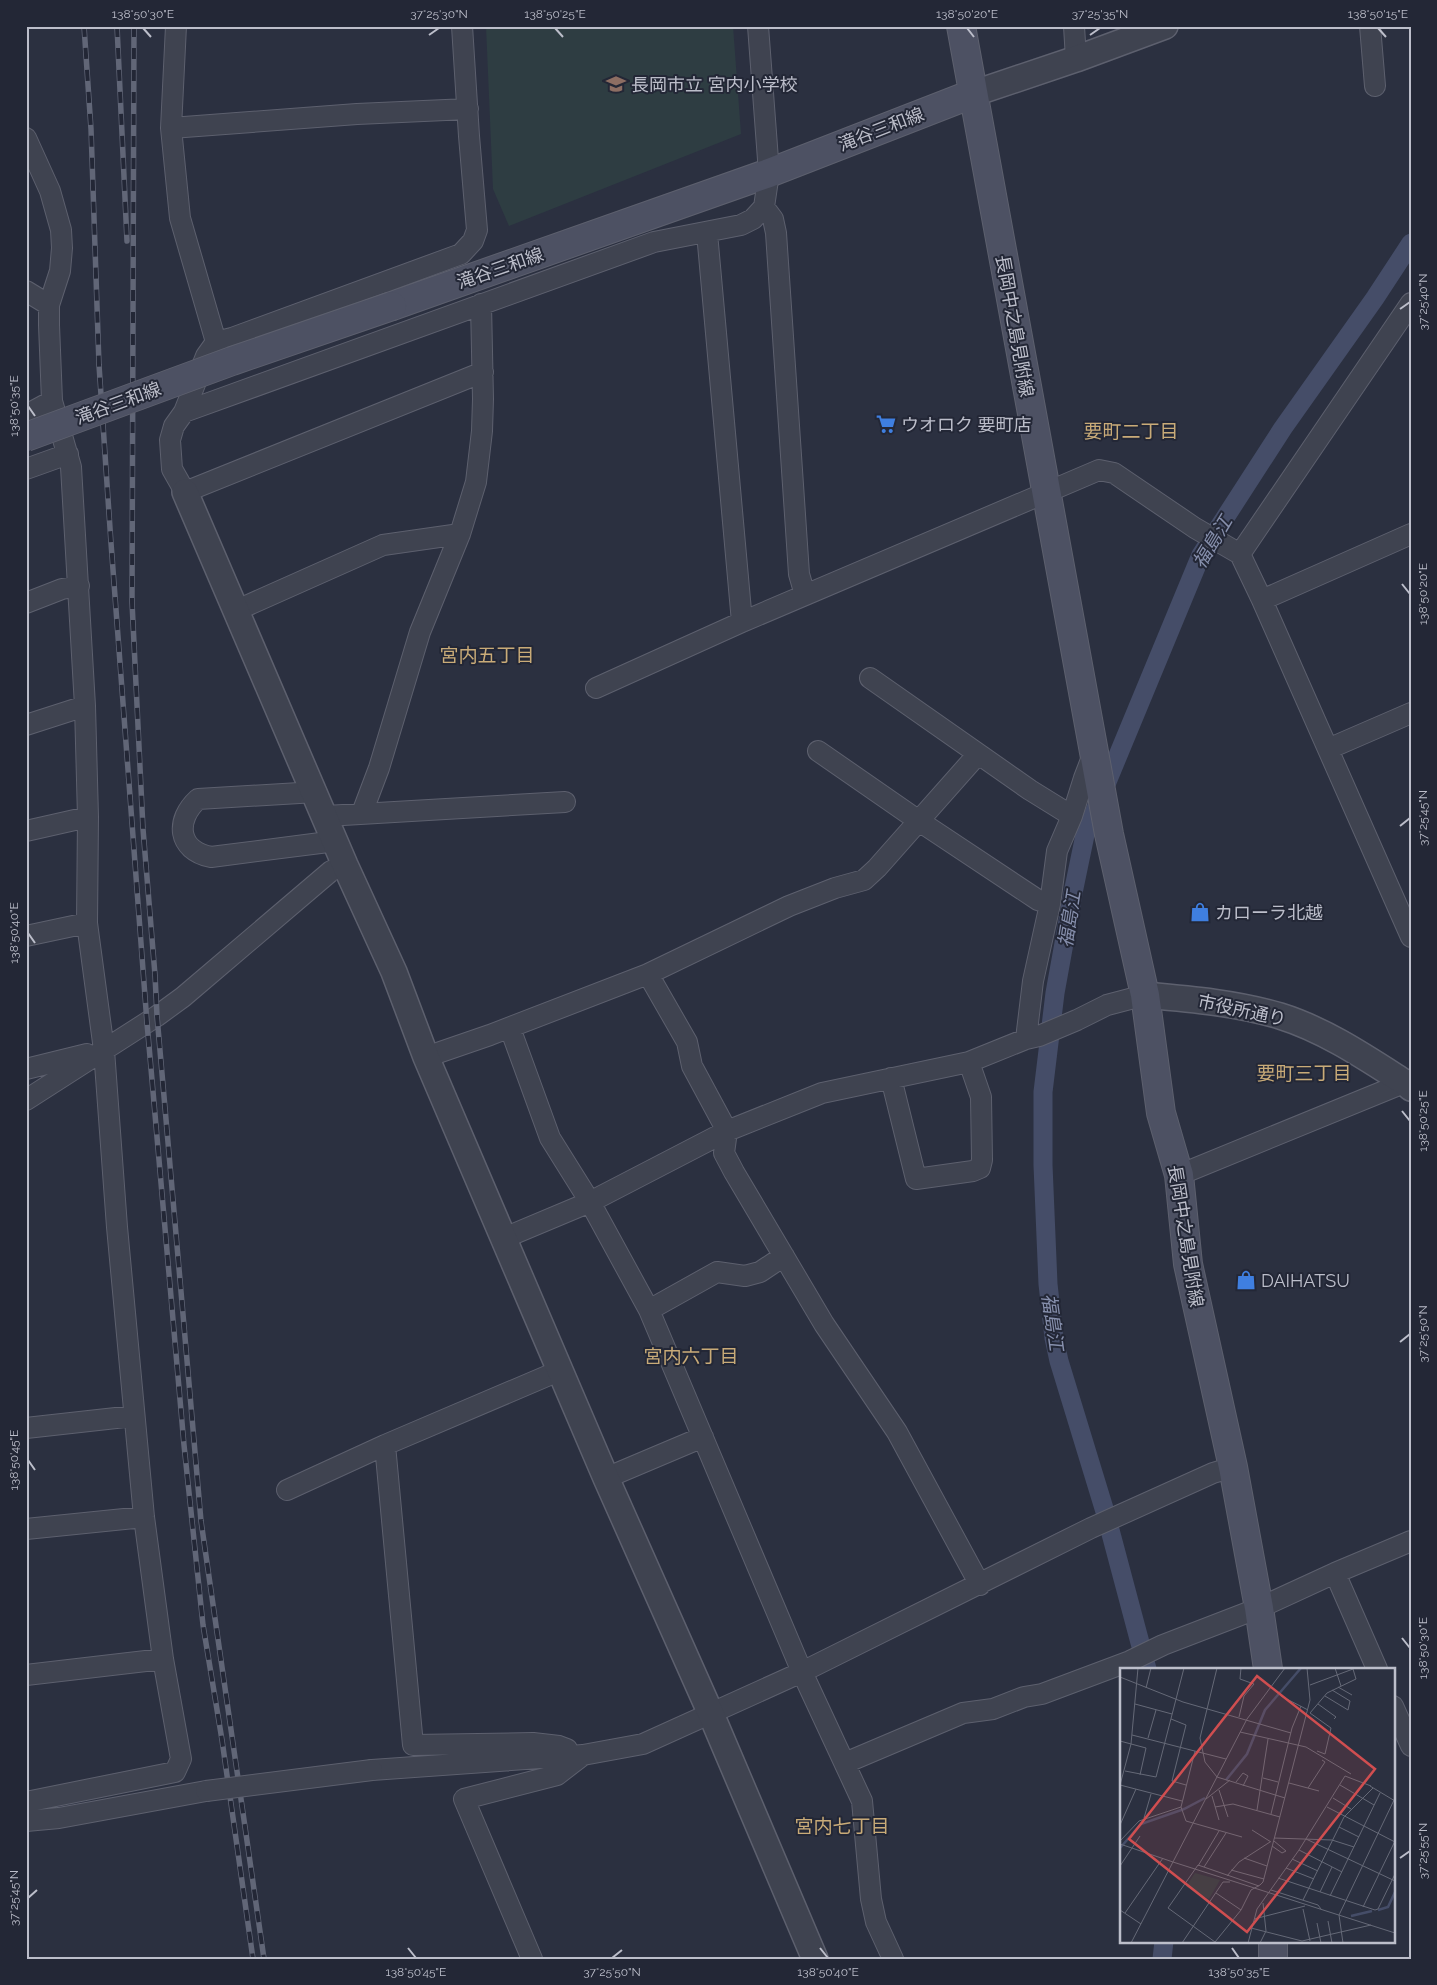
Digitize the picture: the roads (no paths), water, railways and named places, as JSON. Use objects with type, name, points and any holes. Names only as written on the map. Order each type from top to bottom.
[{"type":"main road","name":"長岡中之島見附線","points":[[960,26],[1109,834],[1145,995],[1161,1113],[1179,1175],[1188,1264],[1233,1467],[1259,1608],[1268,1668]]},
{"type":"main road","name":"滝谷三和線","points":[[26,437],[232,361],[769,173],[972,94]]},
{"type":"main road","points":[[1273,1942],[1273,1959]]},
{"type":"street","points":[[176,26],[171,128],[180,218],[216,342]]},
{"type":"street","points":[[462,26],[478,230],[473,241],[461,254],[241,335],[216,342],[206,356],[184,412],[174,426],[170,440],[172,469],[185,492],[235,611],[394,972],[426,1057],[606,1478],[712,1714],[816,1959]]},
{"type":"street","points":[[184,412],[654,242],[707,233],[741,225],[753,219],[764,206],[769,173],[758,26]]},
{"type":"street","points":[[1074,26],[1076,59]]},
{"type":"street","points":[[972,94],[1076,59],[1165,26]]},
{"type":"street","points":[[1370,26],[1375,86]]},
{"type":"street","points":[[171,128],[347,115],[468,109]]},
{"type":"street","points":[[26,138],[50,191],[61,230],[60,272],[49,305],[52,401],[72,467],[85,706],[88,817],[87,923],[104,1050],[117,1227],[144,1517],[163,1659],[181,1759],[175,1772],[26,1802]]},
{"type":"street","points":[[764,206],[773,219],[776,233],[799,574],[805,596]]},
{"type":"street","points":[[707,233],[742,622]]},
{"type":"street","points":[[26,291],[49,305]]},
{"type":"street","points":[[1233,551],[1411,303]]},
{"type":"street","points":[[362,813],[379,768],[420,632],[460,534],[476,482],[482,431],[481,304]]},
{"type":"street","points":[[185,492],[483,372]]},
{"type":"street","points":[[26,414],[52,401]]},
{"type":"street","points":[[26,469],[68,454]]},
{"type":"street","points":[[596,688],[742,622],[789,604],[1099,470],[1114,473],[1195,528],[1233,551],[1262,600],[1411,937]]},
{"type":"street","points":[[235,611],[383,545],[460,534]]},
{"type":"street","points":[[1262,600],[1411,534]]},
{"type":"street","points":[[26,603],[78,586]]},
{"type":"street","points":[[870,678],[978,754],[1072,816]]},
{"type":"street","points":[[26,725],[85,706]]},
{"type":"street","points":[[1328,749],[1411,713]]},
{"type":"street","points":[[818,751],[918,821],[1038,900],[1050,904]]},
{"type":"street","points":[[426,1057],[510,1028],[648,974],[789,906],[835,888],[864,880],[871,875],[978,754]]},
{"type":"street","points":[[1032,1038],[1033,981],[1050,904],[1057,851],[1072,816],[1084,778],[1096,763]]},
{"type":"street","points":[[316,792],[198,799],[183,819],[184,838],[193,850],[211,857],[336,841]]},
{"type":"street","points":[[326,816],[565,802]]},
{"type":"street","points":[[26,831],[88,817]]},
{"type":"street","points":[[26,1100],[147,1023],[183,997],[331,871],[346,865]]},
{"type":"street","points":[[26,936],[87,923]]},
{"type":"street","points":[[648,974],[687,1042],[692,1066],[727,1131],[724,1153],[824,1324],[897,1432],[980,1584]]},
{"type":"street","points":[[504,1238],[590,1202],[727,1131],[822,1093],[970,1062],[1077,1020],[1107,1005],[1145,995]]},
{"type":"street","name":"市役所通り","points":[[1145,995],[1222,1004],[1281,1016],[1339,1041],[1409,1084]]},
{"type":"street","points":[[510,1028],[550,1138],[590,1202],[649,1310],[802,1672],[862,1801],[871,1899],[876,1922],[893,1959]]},
{"type":"street","points":[[26,1069],[104,1050]]},
{"type":"street","points":[[891,1078],[916,1179],[973,1171],[980,1168],[982,1160],[981,1097],[970,1062]]},
{"type":"street","points":[[1179,1175],[1409,1084]]},
{"type":"street","points":[[649,1310],[717,1272],[745,1276],[760,1272],[784,1256]]},
{"type":"street","points":[[287,1490],[385,1445],[560,1370]]},
{"type":"street","points":[[26,1428],[134,1416]]},
{"type":"street","points":[[606,1478],[703,1437]]},
{"type":"street","points":[[385,1445],[413,1745],[533,1743],[559,1746],[583,1755]]},
{"type":"street","points":[[26,1821],[58,1818],[206,1791],[372,1770],[583,1755],[643,1744],[802,1672],[1127,1511],[1213,1473],[1233,1467]]},
{"type":"street","points":[[26,1529],[144,1517]]},
{"type":"street","points":[[845,1763],[963,1713],[993,1709],[1024,1697],[1042,1694],[1130,1662],[1163,1645],[1259,1608],[1411,1541]]},
{"type":"street","points":[[1335,1573],[1377,1668]]},
{"type":"street","points":[[26,1675],[163,1659]]},
{"type":"street","points":[[1394,1708],[1411,1746]]},
{"type":"street","points":[[532,1959],[464,1799],[557,1775],[583,1755]]},
{"type":"waterway","name":"福島江","points":[[1147,1668],[1106,1515],[1059,1361],[1054,1338],[1048,1284],[1043,1165],[1043,1092],[1055,993],[1074,888],[1085,835],[1201,555],[1283,428],[1375,298],[1411,243]]},
{"type":"waterway","name":"福島江","points":[[1162,1959],[1164,1942]]},
{"type":"railway","points":[[84,26],[91,129],[99,365],[147,1023],[184,1445],[203,1625],[222,1740],[253,1959]]},
{"type":"railway","points":[[117,26],[127,241]]},
{"type":"railway","points":[[134,26],[132,602],[143,829],[157,1016],[201,1521],[264,1959]]},
{"type":"place","name":"長岡市立 宮内小学校","points":[[616,84]]},
{"type":"place","name":"ウオロク 要町店","points":[[886,424]]},
{"type":"place","name":"カローラ北越","points":[[1200,912]]},
{"type":"place","name":"DAIHATSU","points":[[1246,1280]]},
{"type":"district","name":"要町二丁目","points":[[1131,431]]},
{"type":"district","name":"宮内五丁目","points":[[487,655]]},
{"type":"district","name":"要町三丁目","points":[[1304,1073]]},
{"type":"district","name":"宮内六丁目","points":[[691,1356]]},
{"type":"district","name":"宮内七丁目","points":[[842,1826]]}]
